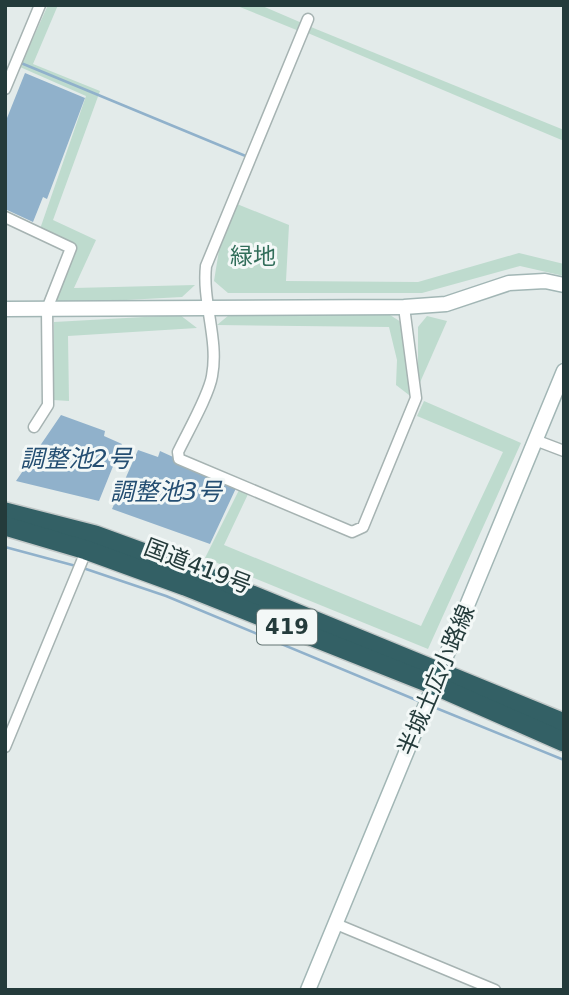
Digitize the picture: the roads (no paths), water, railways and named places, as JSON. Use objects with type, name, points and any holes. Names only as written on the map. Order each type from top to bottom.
[{"type":"highway","name":"国道419号","points":[[5,512],[90,542],[191,570],[431,691],[564,742]]},
{"type":"highway","name":"国道419号","points":[[5,526],[90,542]]},
{"type":"highway","name":"国道419号","points":[[431,691],[564,723]]},
{"type":"main road","points":[[5,309],[404,307],[446,304],[509,283],[545,281],[564,285]]},
{"type":"main road","name":"半城土広小路線","points":[[308,990],[564,371]]},
{"type":"street","points":[[5,89],[40,5]]},
{"type":"street","points":[[308,19],[206,266],[212,378],[177,455],[179,459],[352,532],[363,527],[416,398],[404,307]]},
{"type":"street","points":[[5,217],[71,248],[47,309],[48,405],[34,427]]},
{"type":"street","points":[[536,440],[564,452]]},
{"type":"street","points":[[5,747],[90,542]]},
{"type":"street","points":[[336,924],[495,990]]},
{"type":"water","points":[[25,73],[85,98],[47,199],[43,197],[33,222],[5,209],[5,123]]},
{"type":"water","name":"調整池2号","points":[[61,415],[105,431],[104,436],[122,444],[99,501],[16,481]]},
{"type":"water","name":"調整池3号","points":[[138,450],[158,457],[160,451],[237,486],[210,544],[112,509]]},
{"type":"waterway","points":[[21,63],[248,157]]},
{"type":"waterway","points":[[5,547],[76,566]]},
{"type":"waterway","points":[[83,568],[166,596],[421,702]]},
{"type":"waterway","points":[[431,706],[564,760]]},
{"type":"park label","name":"緑地","points":[[253,256]]}]
